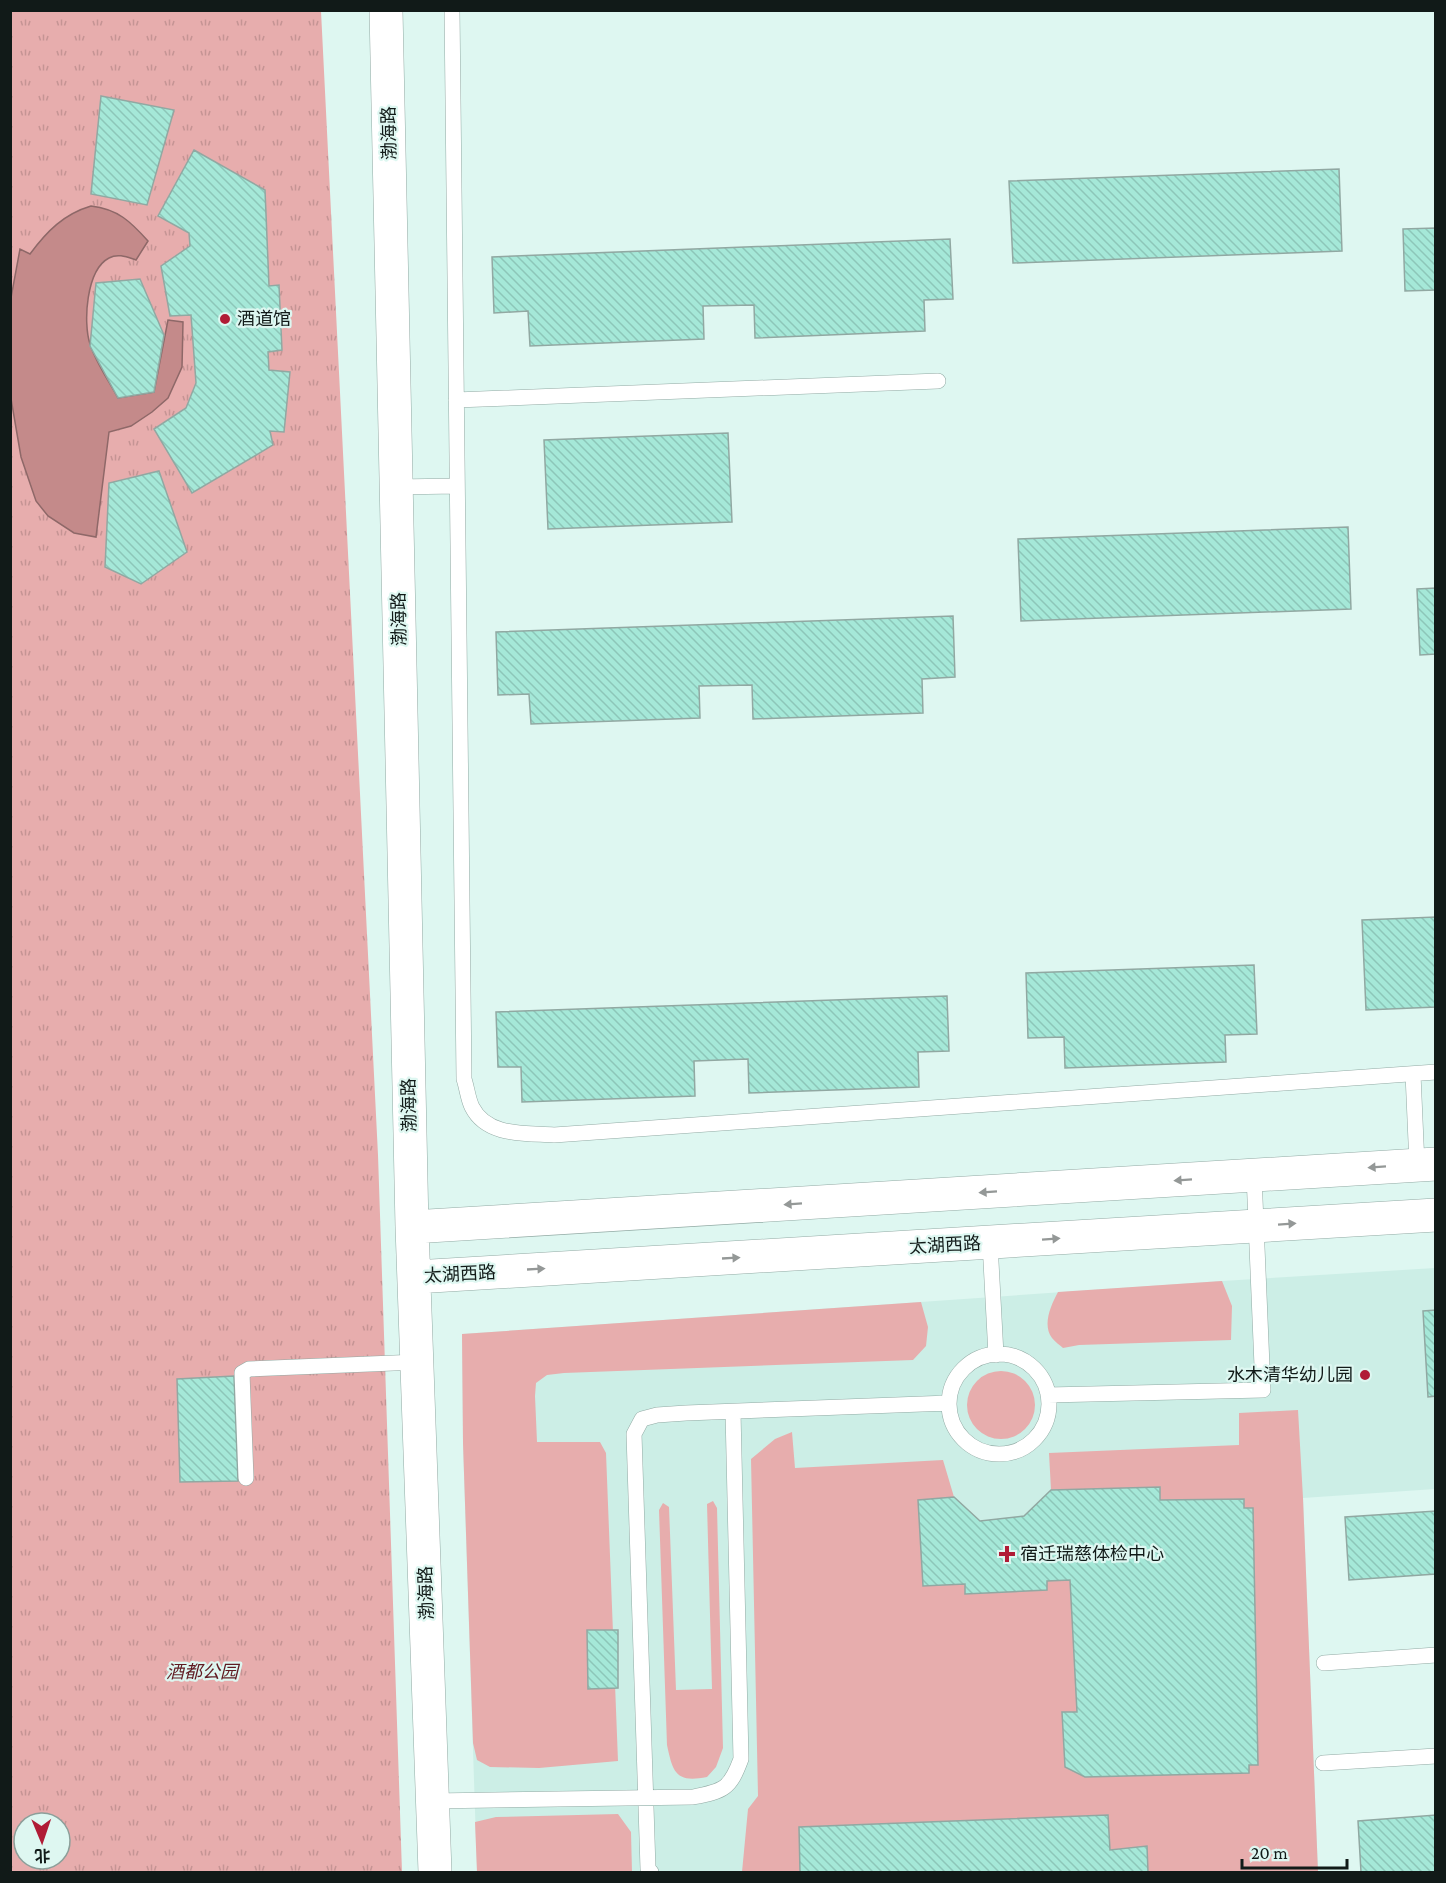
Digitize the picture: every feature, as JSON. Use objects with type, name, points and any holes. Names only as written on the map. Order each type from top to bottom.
[{"type":"street","name":"渤海路","points":[[386,10],[412,1227]]},
{"type":"street","points":[[412,1227],[1426,1164]]},
{"type":"street","name":"太湖西路","points":[[412,1227],[415,1277],[1436,1215]]},
{"type":"street","name":"渤海路","points":[[415,1277],[435,1872]]},
{"type":"lane","points":[[452,10],[464,1079],[472,1108],[488,1125],[503,1131],[554,1135],[1436,1072]]},
{"type":"lane","points":[[456,400],[938,381]]},
{"type":"lane","points":[[396,487],[457,486]]},
{"type":"lane","points":[[1413,1074],[1426,1164]]},
{"type":"lane","points":[[1048,1395],[1263,1389],[1254,1175]]},
{"type":"lane","points":[[990,1243],[996,1355]]},
{"type":"lane","points":[[1002,1354],[1018,1358],[1032,1366],[1043,1379],[1048,1395],[1048,1412],[1043,1428],[1033,1441],[1018,1450],[1002,1454],[985,1452],[970,1445],[958,1434],[951,1419],[949,1403],[952,1387],[960,1372],[972,1362],[986,1355],[996,1355],[1002,1354]]},
{"type":"lane","points":[[246,1478],[242,1373],[249,1369],[418,1362]]},
{"type":"lane","points":[[651,1872],[648,1869],[645,1798],[634,1434],[642,1419],[657,1415],[949,1403]]},
{"type":"lane","points":[[433,1801],[693,1797],[717,1792],[733,1781],[741,1759],[733,1412]]},
{"type":"lane","points":[[1324,1664],[1436,1655]]},
{"type":"lane","points":[[1323,1763],[1436,1756]]},
{"type":"shaded area","points":[[91,206],[116,213],[136,228],[148,241],[136,260],[116,256],[101,264],[95,274],[88,298],[87,323],[90,344],[118,398],[154,392],[168,320],[183,322],[182,367],[168,398],[131,426],[109,432],[96,537],[74,533],[48,516],[36,501],[21,457],[10,393],[10,303],[20,249],[30,254],[57,224],[81,209]]},
{"type":"shaded area","points":[[1435,1268],[1435,1489],[1303,1498],[1318,1872],[477,1872],[463,1443],[462,1334]]},
{"type":"green space","name":"酒都公园","points":[[11,11],[321,11],[378,1155],[402,1872],[11,1872]]},
{"type":"green space","points":[[1222,1281],[1232,1306],[1231,1340],[1079,1345],[1063,1348],[1049,1333],[1049,1315],[1058,1292]]},
{"type":"green space","points":[[921,1302],[928,1327],[926,1346],[913,1360],[564,1373],[547,1375],[536,1383],[537,1442],[600,1442],[606,1453],[618,1761],[539,1768],[490,1767],[477,1760],[473,1743],[463,1443],[462,1334]]},
{"type":"green space","points":[[994,1371],[1008,1371],[1020,1376],[1030,1386],[1035,1405],[1030,1424],[1020,1434],[1008,1439],[994,1439],[982,1434],[972,1424],[967,1412],[967,1398],[972,1386],[982,1376]]},
{"type":"green space","points":[[1298,1410],[1318,1872],[742,1872],[748,1809],[758,1796],[751,1459],[775,1439],[792,1432],[795,1468],[943,1460],[954,1497],[980,1521],[1024,1516],[1051,1490],[1049,1453],[1239,1445],[1239,1413]]},
{"type":"green space","points":[[713,1501],[717,1508],[723,1748],[716,1767],[707,1777],[689,1778],[682,1777],[674,1769],[667,1745],[659,1510],[663,1503],[669,1507],[676,1690],[712,1689],[707,1504]]},
{"type":"green space","points":[[618,1814],[631,1832],[632,1872],[477,1872],[475,1822],[496,1817]]},
{"type":"building","points":[[101,96],[174,110],[147,205],[91,194]]},
{"type":"building","points":[[194,150],[265,190],[269,286],[279,285],[282,350],[268,352],[269,370],[290,372],[284,432],[270,431],[273,445],[192,493],[154,429],[186,408],[196,383],[191,315],[170,316],[161,266],[190,246],[189,233],[158,216]]},
{"type":"building","points":[[1339,169],[1342,251],[1013,263],[1009,181]]},
{"type":"building","points":[[1436,228],[1436,290],[1405,291],[1403,229]]},
{"type":"building","points":[[950,239],[953,299],[924,300],[925,331],[755,338],[754,305],[703,306],[704,339],[530,346],[528,311],[494,313],[492,257]]},
{"type":"building","points":[[140,279],[164,335],[154,392],[118,398],[90,346],[96,283]]},
{"type":"building","points":[[728,433],[732,522],[548,529],[544,440]]},
{"type":"building","points":[[159,471],[187,552],[141,584],[105,567],[109,483]]},
{"type":"building","points":[[1348,527],[1351,609],[1021,621],[1018,539]]},
{"type":"building","points":[[1436,588],[1436,654],[1420,655],[1417,589]]},
{"type":"building","points":[[953,616],[955,677],[922,679],[923,713],[753,719],[752,685],[699,686],[700,718],[531,724],[529,694],[498,695],[496,632]]},
{"type":"building","points":[[1436,917],[1436,1007],[1366,1010],[1362,920]]},
{"type":"building","points":[[1254,965],[1257,1034],[1225,1035],[1226,1062],[1065,1068],[1064,1037],[1028,1038],[1026,973]]},
{"type":"building","points":[[947,996],[949,1051],[918,1052],[919,1087],[749,1093],[748,1059],[694,1061],[695,1096],[522,1102],[521,1067],[498,1067],[496,1012]]},
{"type":"building","points":[[1436,1310],[1436,1396],[1428,1397],[1423,1311]]},
{"type":"building","points":[[234,1376],[238,1481],[180,1482],[177,1379]]},
{"type":"building","points":[[1160,1487],[1160,1500],[1244,1499],[1244,1508],[1253,1508],[1258,1765],[1249,1765],[1249,1773],[1085,1777],[1065,1767],[1062,1712],[1077,1712],[1070,1580],[1047,1581],[1047,1590],[965,1594],[965,1584],[923,1586],[918,1500],[954,1497],[980,1521],[1024,1516],[1051,1490]]},
{"type":"building","points":[[1436,1511],[1436,1574],[1349,1580],[1345,1517]]},
{"type":"building","points":[[587,1630],[618,1630],[618,1688],[588,1689]]},
{"type":"building","points":[[1108,1815],[1110,1850],[1147,1846],[1148,1872],[800,1872],[799,1827]]},
{"type":"building","points":[[1436,1815],[1436,1872],[1361,1872],[1358,1821]]},
{"type":"place","name":"酒道馆","points":[[225,319]]},
{"type":"place","name":"水木清华幼儿园","points":[[1365,1375]]},
{"type":"place","name":"宿迁瑞慈体检中心","points":[[1007,1554]]}]
